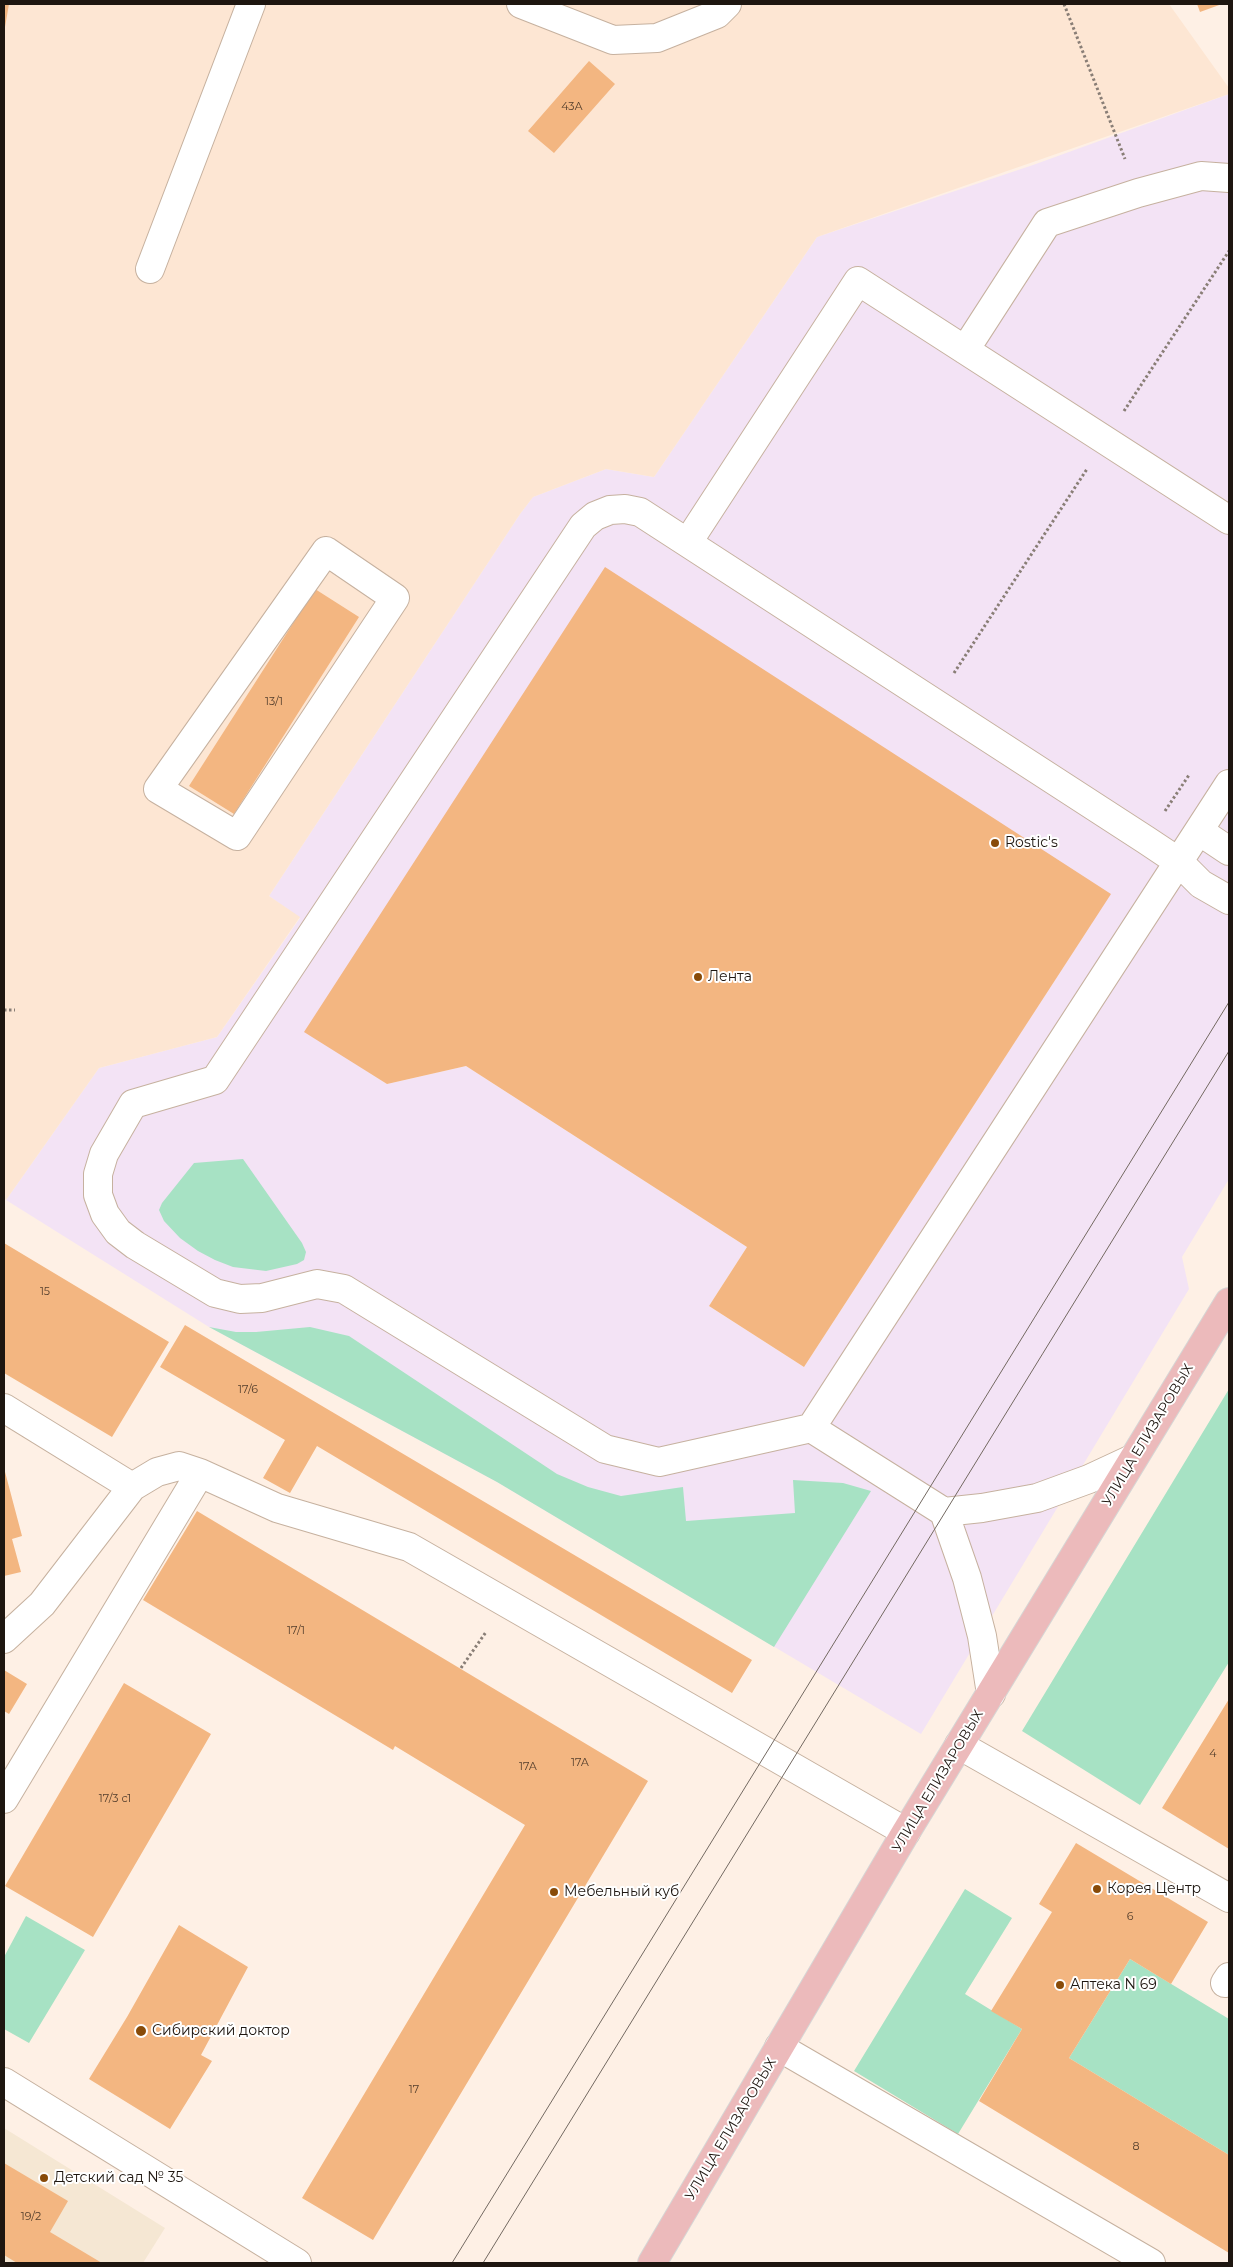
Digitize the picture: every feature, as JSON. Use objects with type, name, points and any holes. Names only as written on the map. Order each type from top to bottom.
[{"type":"main road","name":"УЛИЦА ЕЛИЗАРОВЫХ","points":[[652,2263],[906,1832],[1229,1302]]},
{"type":"lane","points":[[150,269],[251,4]]},
{"type":"lane","points":[[521,4],[613,40],[657,38],[718,14],[726,4]]},
{"type":"lane","points":[[965,350],[1048,223],[1138,192],[1201,176],[1229,178]]},
{"type":"lane","points":[[688,542],[858,281],[1229,520]]},
{"type":"lane","points":[[1229,785],[1199,831],[1179,862],[811,1428],[659,1462],[605,1449],[344,1289],[317,1284],[262,1298],[240,1299],[215,1293],[135,1245],[118,1232],[105,1214],[98,1195],[98,1174],[104,1154],[133,1104],[215,1080],[583,526],[595,516],[610,510],[625,509],[640,512],[688,542],[1146,840],[1179,862],[1201,884],[1229,900]]},
{"type":"lane","points":[[326,551],[395,598],[237,836],[158,789],[326,551]]},
{"type":"lane","points":[[1199,831],[1229,851]]},
{"type":"lane","points":[[4,1408],[132,1486]]},
{"type":"lane","points":[[811,1428],[944,1512],[982,1508],[1037,1498],[1089,1479],[1132,1459]]},
{"type":"lane","points":[[4,1639],[42,1604],[132,1486],[156,1472],[179,1466],[200,1473],[277,1508],[408,1547],[906,1832]]},
{"type":"lane","points":[[4,1799],[200,1473]]},
{"type":"lane","points":[[944,1512],[970,1588],[982,1636],[991,1694]]},
{"type":"lane","points":[[959,1745],[1229,1898]]},
{"type":"lane","points":[[780,2047],[1151,2263]]},
{"type":"lane","points":[[4,2082],[297,2263]]},
{"type":"path","points":[[1064,4],[1138,192]]},
{"type":"path","points":[[934,702],[1229,250]]},
{"type":"path","points":[[1146,840],[1195,766],[1229,785]]},
{"type":"path","points":[[4,1010],[14,1010]]},
{"type":"path","points":[[460,1668],[505,1603]]},
{"type":"shaded area","points":[[4,4],[1169,4],[1229,88],[1229,94],[817,237],[654,477],[606,469],[533,497],[520,514],[269,896],[300,917],[217,1037],[99,1068],[6,1200],[4,1198]]},
{"type":"shaded area","points":[[1229,94],[1229,1179],[1182,1257],[1189,1289],[921,1734],[497,1482],[209,1327],[6,1200],[99,1068],[217,1037],[300,918],[269,896],[533,497],[606,469],[654,477],[817,237],[1033,165]],"holes":[[[1092,923],[804,1367],[709,1306],[747,1247],[466,1066],[387,1084],[305,1031]]]},
{"type":"shaded area","name":"Детский сад № 35","points":[[4,2128],[165,2228],[143,2263],[4,2263]]},
{"type":"green space","points":[[243,1159],[302,1243],[306,1252],[304,1260],[297,1264],[266,1271],[233,1267],[198,1251],[180,1238],[164,1221],[159,1210],[162,1203],[194,1163]]},
{"type":"green space","points":[[209,1327],[236,1332],[256,1332],[310,1327],[349,1336],[557,1474],[588,1487],[621,1496],[683,1487],[686,1521],[795,1513],[793,1480],[843,1483],[871,1491],[774,1647],[497,1482]]},
{"type":"green space","points":[[1229,1389],[1229,1662],[1140,1805],[1022,1731]]},
{"type":"green space","points":[[965,1889],[1012,1918],[965,1994],[1022,2029],[958,2134],[854,2071]]},
{"type":"green space","points":[[26,1916],[85,1950],[29,2043],[4,2029],[4,1957]]},
{"type":"green space","points":[[1130,1959],[1229,2019],[1229,2155],[1069,2058]]},
{"type":"building","points":[[4,4],[9,4],[5,27],[4,27]]},
{"type":"building","points":[[1197,4],[1222,4],[1200,12]]},
{"type":"building","points":[[589,61],[615,84],[554,153],[528,131]]},
{"type":"building","name":"Лента","points":[[605,567],[1111,894],[804,1367],[709,1306],[747,1247],[466,1066],[387,1084],[304,1032]]},
{"type":"building","points":[[315,589],[359,617],[234,814],[189,786]]},
{"type":"building","points":[[4,1243],[169,1342],[112,1437],[4,1373]]},
{"type":"building","points":[[185,1325],[752,1660],[732,1693],[317,1446],[290,1493],[263,1478],[285,1440],[160,1367]]},
{"type":"building","points":[[4,1468],[22,1536],[12,1539],[21,1572],[4,1576]]},
{"type":"building","points":[[197,1511],[648,1781],[373,2240],[302,2198],[525,1825],[395,1746],[393,1750],[143,1600]]},
{"type":"building","points":[[4,1670],[27,1684],[9,1714],[4,1711]]},
{"type":"building","points":[[124,1683],[211,1734],[93,1937],[5,1886]]},
{"type":"building","points":[[1229,1699],[1229,1849],[1162,1808]]},
{"type":"building","points":[[1076,1843],[1208,1922],[1171,1984],[1130,1959],[1069,2058],[1229,2155],[1229,2253],[979,2101],[1022,2029],[991,2011],[1052,1912],[1039,1904]]},
{"type":"building","points":[[179,1925],[248,1967],[201,2055],[212,2061],[170,2129],[89,2079],[127,2017]]},
{"type":"building","points":[[4,2163],[68,2201],[50,2232],[102,2263],[17,2263],[4,2255]]},
{"type":"tram line","points":[[452,2263],[1229,1002]]},
{"type":"tram line","points":[[483,2263],[1229,1051]]},
{"type":"place","name":"Rostic's","points":[[995,843]]},
{"type":"place","name":"Лента","points":[[698,977]]},
{"type":"place","name":"Корея Центр","points":[[1097,1889]]},
{"type":"place","name":"Мебельный куб","points":[[554,1892]]},
{"type":"place","name":"Аптека N 69","points":[[1060,1985]]},
{"type":"place","name":"Сибирский доктор","points":[[141,2031]]},
{"type":"place","name":"Детский сад № 35","points":[[44,2178]]}]
